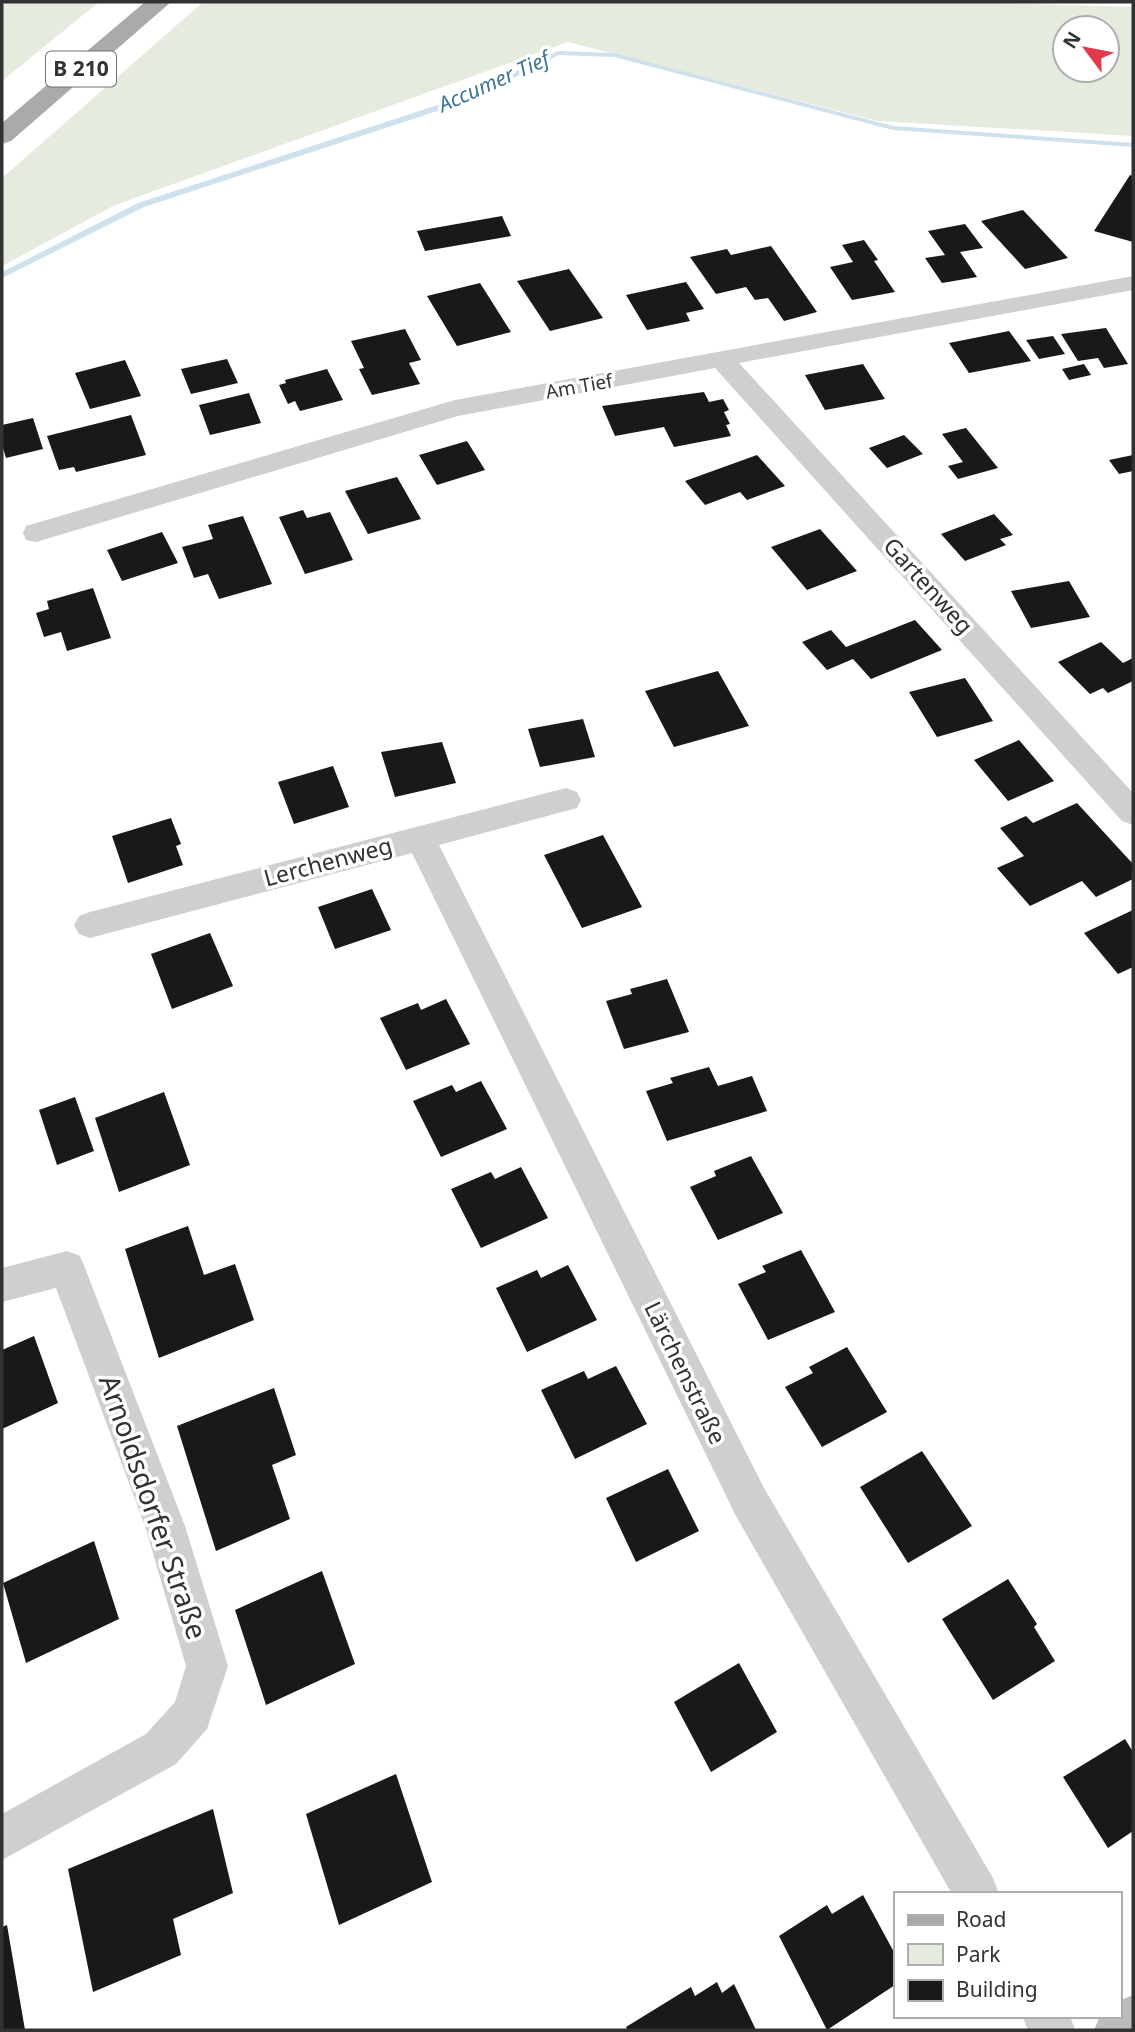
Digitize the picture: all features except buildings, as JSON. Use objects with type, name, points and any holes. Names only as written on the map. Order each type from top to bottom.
[{"type":"main road","name":"B 210","points":[[2,136],[159,2]]},
{"type":"street","name":"Am Tief","points":[[36,533],[455,408],[1133,283]]},
{"type":"street","name":"Gartenweg","points":[[722,360],[1133,813]]},
{"type":"street","name":"Lerchenweg","points":[[90,925],[566,800]]},
{"type":"street","name":"Lärchenstraße","points":[[420,838],[750,1502],[976,1892]]},
{"type":"street","name":"Arnoldsdorfer Straße","points":[[2,1284],[67,1268],[166,1526],[207,1666],[192,1714],[161,1749],[2,1839]]},
{"type":"street","points":[[1121,2030],[1133,2022]]},
{"type":"green space","points":[[2,2],[99,2],[2,81]]},
{"type":"green space","points":[[203,2],[960,2],[1133,7],[1133,136],[878,121],[568,42],[115,205],[2,266],[2,178]]},
{"type":"waterway","name":"Accumer Tief","points":[[2,275],[141,205],[465,99],[558,53],[614,55],[893,128],[1133,145]]}]
